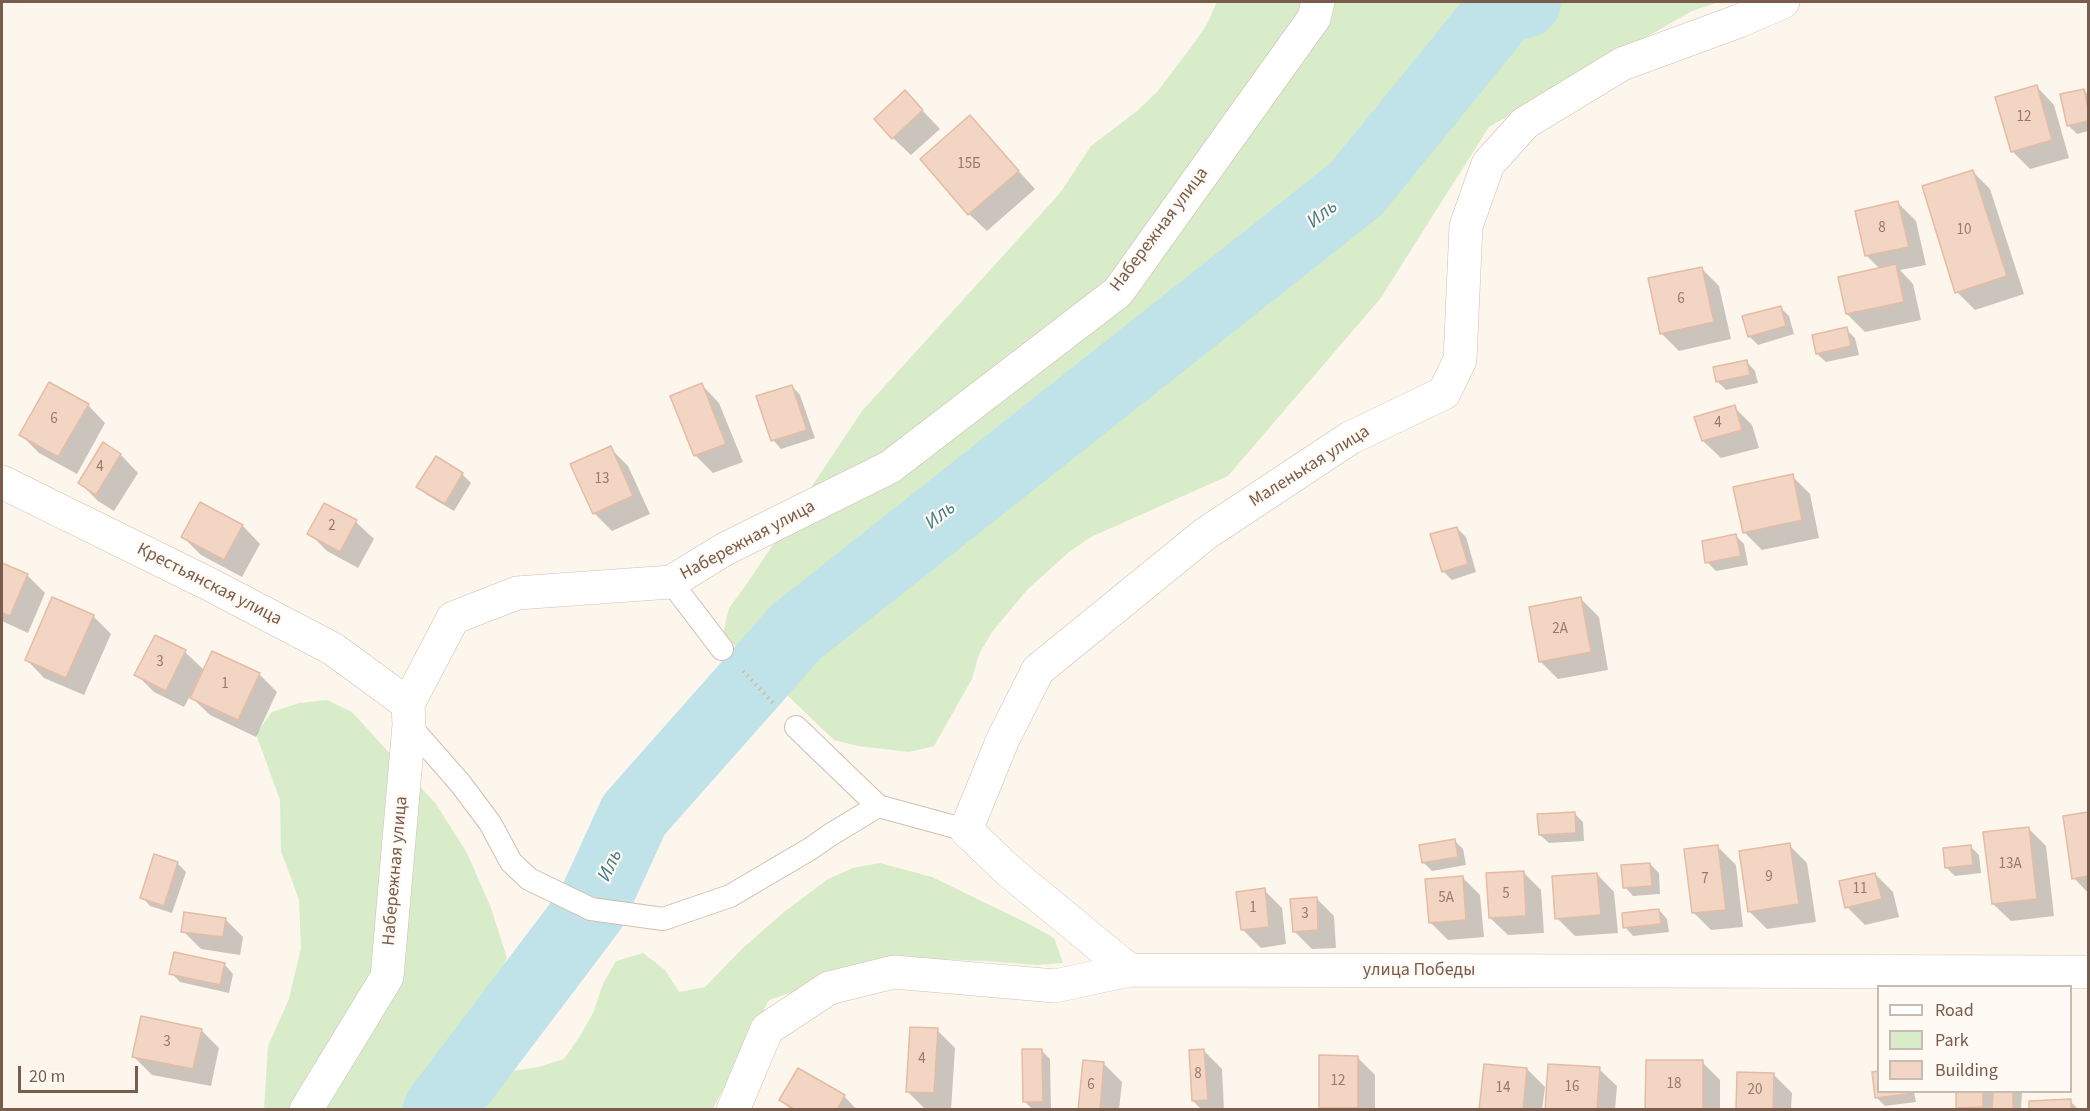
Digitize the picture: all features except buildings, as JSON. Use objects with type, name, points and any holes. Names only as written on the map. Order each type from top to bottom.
[{"type":"street","name":"Набережная улица","points":[[306,1110],[387,977],[408,715],[453,618],[517,593],[671,582],[725,549],[890,467],[1118,292],[1314,18],[1318,2]]},
{"type":"street","name":"Маленькая улица","points":[[966,830],[1003,739],[1038,670],[1205,534],[1350,438],[1444,393],[1460,360],[1466,226],[1488,164],[1525,123],[1622,64],[1783,2]]},
{"type":"street","name":"Крестьянская улица","points":[[2,482],[333,649],[408,715]]},
{"type":"street","points":[[966,830],[1009,871],[1129,970]]},
{"type":"street","name":"улица Победы","points":[[733,1110],[766,1029],[830,988],[894,972],[1055,986],[1129,970],[2088,972]]},
{"type":"lane","points":[[671,582],[722,649]]},
{"type":"lane","points":[[408,715],[490,823],[511,862],[529,879],[591,909],[663,919],[730,896],[878,806]]},
{"type":"lane","points":[[796,727],[878,806],[966,830]]},
{"type":"path","points":[[722,649],[796,727]]},
{"type":"green space","points":[[1217,2],[1719,2],[1692,11],[1489,127],[1380,299],[1228,476],[1091,537],[1069,552],[1027,590],[992,632],[979,654],[972,679],[934,746],[909,752],[858,746],[834,740],[723,634],[729,608],[862,411],[1060,193],[1091,146],[1137,111],[1157,92],[1207,24]]},
{"type":"green space","points":[[327,700],[352,712],[436,804],[467,853],[491,908],[507,958],[482,1011],[463,1031],[461,1058],[486,1072],[538,1067],[564,1059],[593,1013],[603,984],[616,961],[643,953],[665,970],[679,992],[705,987],[743,948],[784,912],[828,879],[853,868],[880,863],[932,877],[1054,938],[1063,963],[1037,965],[885,957],[858,964],[834,978],[769,1000],[713,1109],[264,1109],[268,1046],[289,999],[301,948],[299,900],[281,851],[280,800],[256,734],[272,712],[299,703]]},
{"type":"waterway","name":"Иль","points":[[439,1110],[591,909],[634,815],[796,632],[1356,189],[1504,7],[1525,2]]}]
